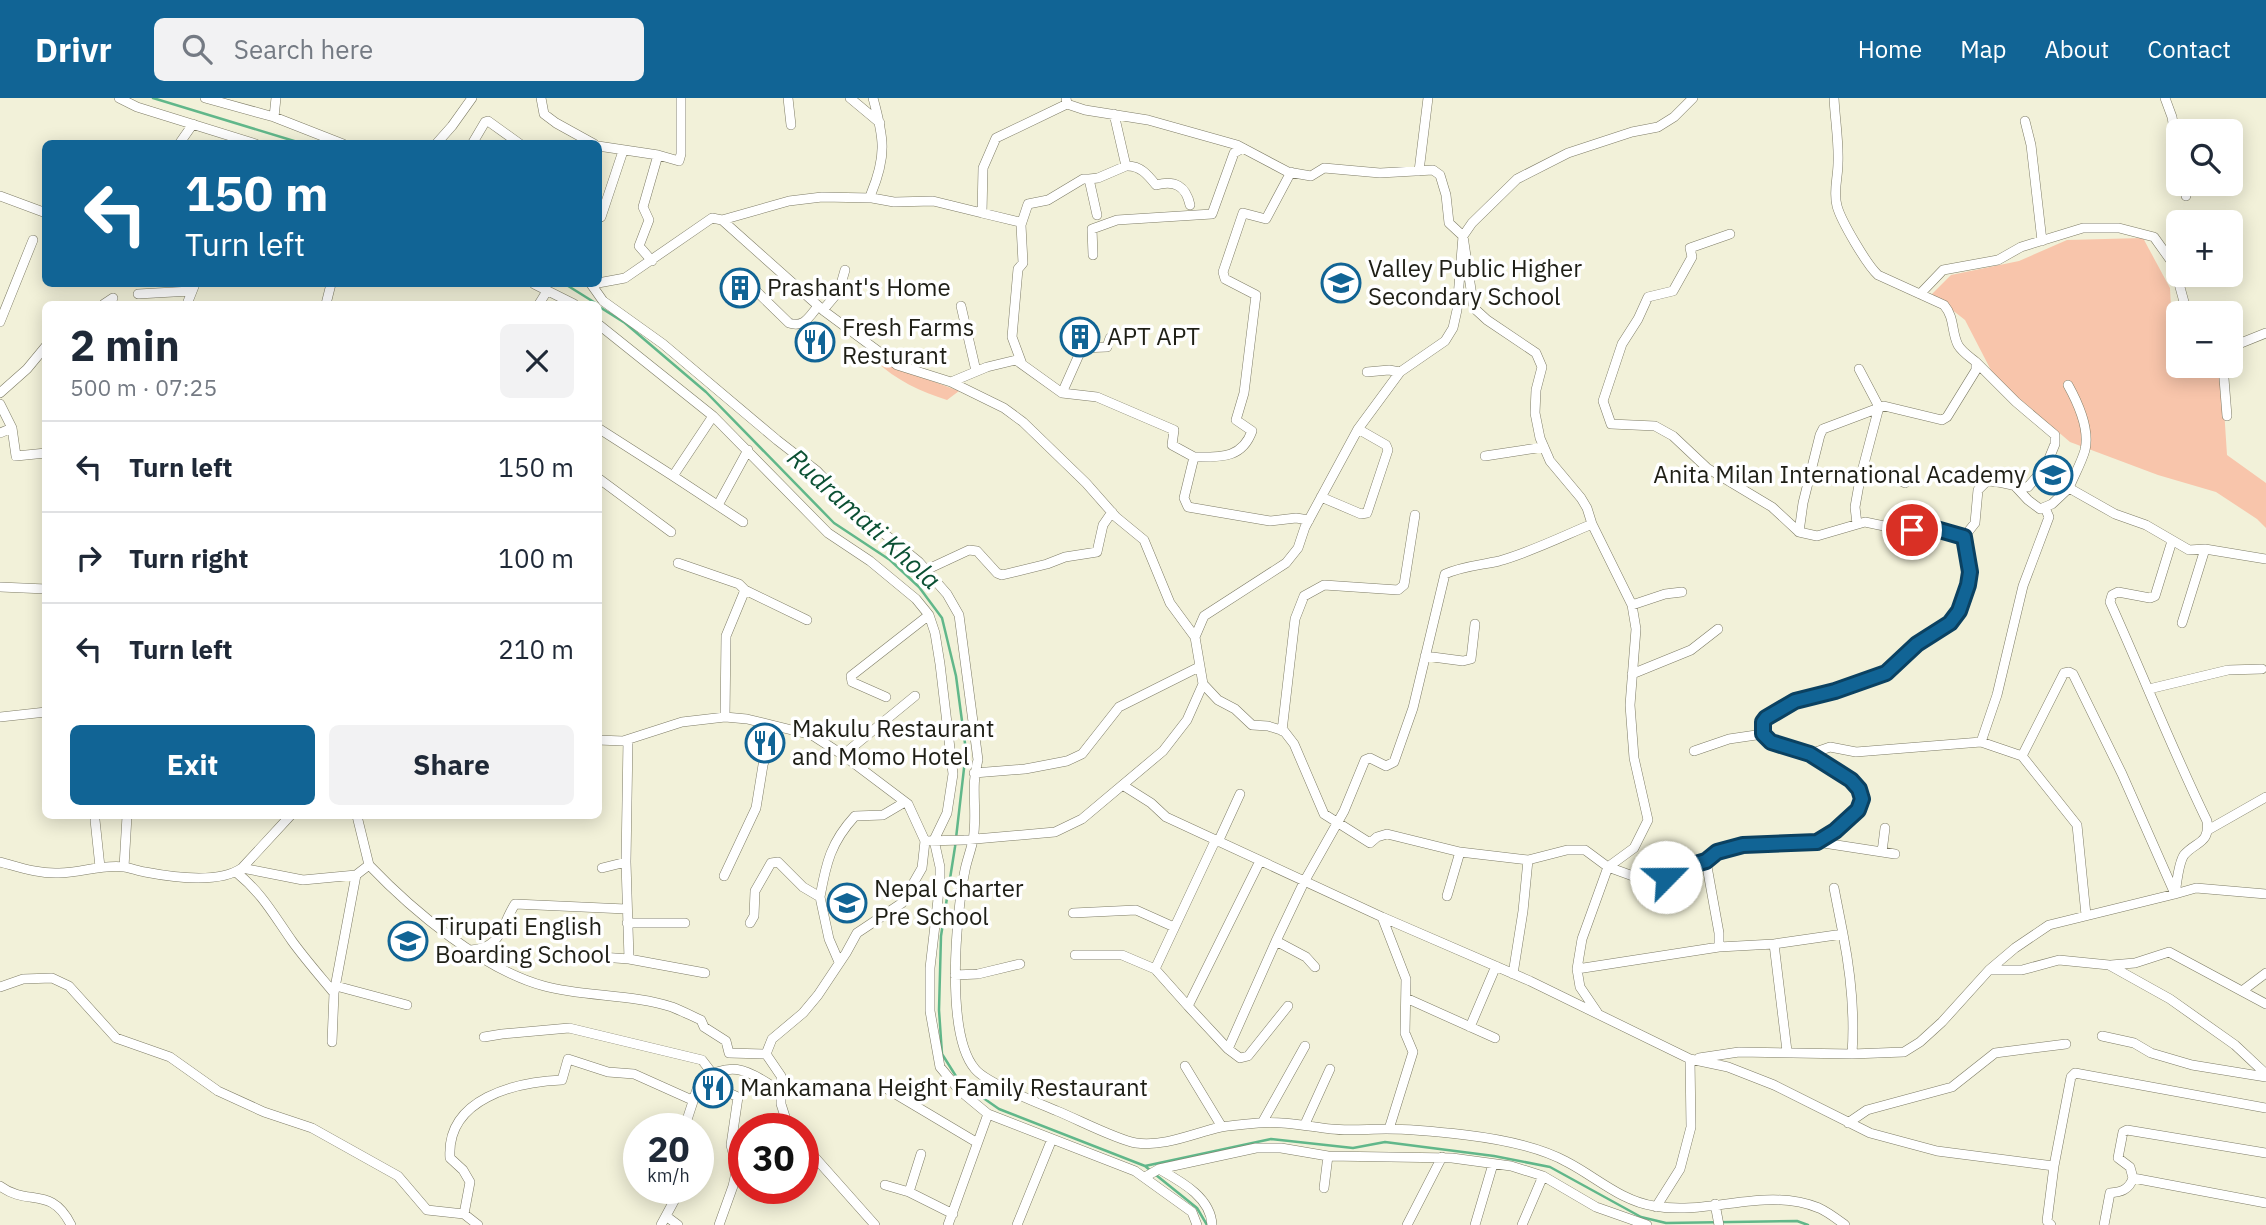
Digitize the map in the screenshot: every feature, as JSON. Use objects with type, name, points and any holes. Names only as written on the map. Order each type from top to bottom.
[{"type":"street","points":[[119,98],[137,107],[243,140]]},
{"type":"street","points":[[205,98],[274,117],[333,140]]},
{"type":"street","points":[[274,117],[276,98]]},
{"type":"street","points":[[440,140],[472,98]]},
{"type":"street","points":[[541,98],[544,114],[587,140]]},
{"type":"street","points":[[602,147],[679,161],[681,98]]},
{"type":"street","points":[[788,98],[791,125]]},
{"type":"street","points":[[850,98],[880,123]]},
{"type":"street","points":[[872,198],[883,154],[883,133],[873,98]]},
{"type":"street","points":[[1419,171],[1428,98]]},
{"type":"street","points":[[1195,637],[1204,616],[1286,563],[1298,548],[1321,497],[1358,429],[1400,372],[1445,341],[1453,328],[1457,310],[1464,236],[1472,223],[1517,178],[1568,153],[1632,132],[1658,127],[1674,117],[1693,98]]},
{"type":"street","points":[[1817,842],[1835,831],[1858,810],[1862,799],[1859,789],[1851,780],[1810,754],[1771,742],[1763,734],[1763,722],[1795,701],[1835,691],[1886,673],[1917,644],[1950,623],[1959,611],[1968,585],[1970,572],[1964,537],[1975,523],[1978,490],[1987,481],[2028,487],[2046,466],[2055,444],[2055,435],[1961,349],[1951,314],[1938,301],[1887,281],[1871,269],[1837,207],[1835,192],[1838,162],[1834,98]]},
{"type":"street","points":[[2165,98],[2172,119]]},
{"type":"street","points":[[982,213],[983,168],[996,138],[1066,101],[1148,120],[1243,148],[1291,172],[1311,176],[1324,168],[1380,173],[1433,170],[1440,175],[1446,195],[1449,223],[1464,236],[1475,309],[1536,353],[1540,359],[1542,368],[1536,390],[1535,413],[1544,447],[1550,461],[1581,498],[1591,524],[1632,605],[1636,629],[1630,705],[1634,758],[1648,820],[1634,848],[1608,867],[1584,931],[1577,969],[1580,987],[1597,1012]]},
{"type":"street","points":[[1114,114],[1126,166]]},
{"type":"street","points":[[474,140],[488,121],[514,140]]},
{"type":"street","points":[[2025,121],[2031,145],[2042,241]]},
{"type":"street","points":[[182,140],[193,124]]},
{"type":"street","points":[[1093,256],[1092,229],[1116,220],[1212,214],[1234,153],[1243,148]]},
{"type":"street","points":[[602,213],[623,151]]},
{"type":"street","points":[[652,261],[639,246],[649,220],[642,207],[658,155]]},
{"type":"street","points":[[1022,364],[1012,338],[1018,269],[1023,263],[1021,225],[1028,204],[1048,200],[1083,179],[1098,178],[1133,165],[1145,172],[1156,185],[1172,182],[1179,184],[1188,195],[1190,205]]},
{"type":"street","points":[[951,382],[976,371],[1016,360],[1062,393],[1097,397],[1174,429],[1172,446],[1194,457],[1222,457],[1238,451],[1248,443],[1252,431],[1236,420],[1246,381],[1256,295],[1225,279],[1223,272],[1243,213],[1266,219],[1291,172]]},
{"type":"street","points":[[1089,179],[1097,215]]},
{"type":"street","points":[[0,196],[42,212]]},
{"type":"street","points":[[602,282],[625,278],[712,218],[722,220],[789,201],[822,197],[872,198],[894,202],[933,201],[1020,222],[1021,225]]},
{"type":"street","points":[[722,220],[821,308],[897,365],[951,382],[1004,408],[1023,422],[1112,512],[1144,540],[1170,603],[1195,637],[1203,684],[1218,700],[1235,709],[1252,725],[1282,731],[1294,744],[1324,814],[1370,843],[1387,834],[1460,852],[1528,860],[1567,850],[1586,850],[1608,867],[1655,884],[1679,869],[1706,861],[1717,852],[1743,845],[1817,842],[1895,854]]},
{"type":"street","points":[[1920,294],[1943,270],[1998,260],[2021,247],[2082,228],[2119,228],[2154,237],[2174,265],[2184,301]]},
{"type":"street","points":[[1730,234],[1690,248],[1692,257],[1673,291],[1648,297],[1622,344],[1603,401],[1611,424],[1655,426],[1673,436],[1707,468],[1772,507],[1799,532],[1817,536],[1857,524],[1871,523],[1903,530],[1929,527],[1964,537]]},
{"type":"street","points":[[0,322],[33,240]]},
{"type":"street","points":[[750,285],[789,323],[797,326],[804,324],[839,290],[845,270]]},
{"type":"street","points":[[138,295],[169,294],[193,287]]},
{"type":"street","points":[[540,287],[568,301]]},
{"type":"street","points":[[593,287],[603,300],[663,344],[817,471],[849,505],[926,570],[947,594],[959,615],[978,760],[974,773],[975,820],[964,873],[956,975],[956,1014],[960,1042],[975,1069],[989,1079],[1045,1106],[1134,1143],[1181,1139],[1222,1127],[1262,1123],[1469,1135],[1534,1148],[1567,1161],[1598,1183],[1636,1201],[1656,1207],[1715,1208],[1768,1199],[1795,1200],[1822,1209],[1845,1225]]},
{"type":"street","points":[[541,301],[547,291]]},
{"type":"street","points":[[108,301],[113,298]]},
{"type":"street","points":[[961,306],[976,371]]},
{"type":"street","points":[[602,327],[713,416],[828,533],[870,561],[916,599],[929,615],[935,633],[953,774],[947,813],[902,904],[857,933],[803,1013],[772,1039],[766,1054]]},
{"type":"street","points":[[2243,342],[2266,333]]},
{"type":"street","points":[[1068,346],[1107,347],[1110,338]]},
{"type":"street","points":[[1062,393],[1082,348]]},
{"type":"street","points":[[0,393],[27,369],[42,351]]},
{"type":"street","points":[[1799,532],[1803,503],[1821,431],[1879,407],[1942,420],[1947,417],[1976,370],[1976,362]]},
{"type":"street","points":[[1857,524],[1856,507],[1860,479],[1879,407],[1859,369]]},
{"type":"street","points":[[1367,372],[1400,372]]},
{"type":"street","points":[[2224,378],[2227,416]]},
{"type":"street","points":[[2016,487],[2040,509],[2045,508],[2069,488],[2080,465],[2087,440],[2077,401],[2068,384]]},
{"type":"street","points":[[0,404],[12,428],[16,456],[42,453]]},
{"type":"street","points":[[673,476],[713,416]]},
{"type":"street","points":[[0,433],[12,428]]},
{"type":"street","points":[[1321,497],[1367,513],[1388,450],[1386,445],[1358,429]]},
{"type":"street","points":[[602,431],[743,522]]},
{"type":"street","points":[[1485,456],[1544,447]]},
{"type":"street","points":[[718,505],[748,450]]},
{"type":"street","points":[[1194,457],[1184,498],[1188,507],[1270,521],[1296,518],[1310,520]]},
{"type":"street","points":[[1860,479],[1896,479],[1905,483]]},
{"type":"street","points":[[602,481],[671,532]]},
{"type":"street","points":[[2069,488],[2115,514],[2146,524],[2189,550],[2206,549],[2266,559]]},
{"type":"street","points":[[1981,742],[1997,695],[2022,586],[2049,517],[2045,508]]},
{"type":"street","points":[[926,570],[969,550],[976,551],[1002,575],[1065,557],[1097,552],[1103,525],[1112,512]]},
{"type":"street","points":[[1282,731],[1295,619],[1304,596],[1324,585],[1398,590],[1404,585],[1415,515]]},
{"type":"street","points":[[1228,1049],[1276,941],[1337,822],[1365,760],[1370,758],[1386,766],[1394,762],[1410,719],[1446,573],[1499,561],[1591,524]]},
{"type":"street","points":[[2172,541],[2155,596],[2150,598],[2118,592],[2112,595],[2110,602],[2207,821],[2208,830],[2204,839],[2182,857],[2175,894]]},
{"type":"street","points":[[2182,623],[2206,549]]},
{"type":"street","points":[[678,563],[738,584],[807,620]]},
{"type":"street","points":[[0,587],[42,589]]},
{"type":"street","points":[[725,717],[726,636],[745,590]]},
{"type":"street","points":[[1632,605],[1682,592]]},
{"type":"street","points":[[886,697],[852,682],[851,676],[929,615]]},
{"type":"street","points":[[1425,656],[1463,661],[1471,659],[1475,624]]},
{"type":"street","points":[[1632,674],[1691,650],[1718,629]]},
{"type":"street","points":[[974,773],[1025,769],[1067,761],[1082,754],[1119,707],[1199,667]]},
{"type":"street","points":[[2149,689],[2228,670],[2262,669]]},
{"type":"street","points":[[2022,756],[2064,673],[2069,671],[2073,674],[2122,774],[2175,894]]},
{"type":"street","points":[[934,841],[1055,832],[1082,819],[1163,751],[1187,720],[1203,684]]},
{"type":"street","points":[[844,755],[915,696]]},
{"type":"street","points":[[0,717],[42,712]]},
{"type":"street","points":[[602,740],[628,740],[682,722],[725,717],[747,719],[812,735],[844,755],[908,804],[934,841],[940,867],[930,968],[930,1011],[940,1067],[953,1083],[988,1114],[1135,1171],[1192,1212],[1197,1225]]},
{"type":"street","points":[[724,876],[756,808],[763,765],[775,726]]},
{"type":"street","points":[[1694,751],[1730,739],[1763,734]]},
{"type":"street","points":[[628,740],[626,909],[629,958]]},
{"type":"street","points":[[1810,754],[1830,747],[1856,752],[1981,742],[2022,756],[2077,825],[2086,915]]},
{"type":"street","points":[[1124,786],[1151,803],[1166,817],[1304,882],[1597,1012],[1690,1059],[1728,1066],[1774,1085],[1870,1133],[1937,1151],[2054,1166]]},
{"type":"street","points":[[1155,969],[1240,794]]},
{"type":"street","points":[[2208,830],[2266,797]]},
{"type":"street","points":[[839,962],[829,939],[820,897],[825,863],[845,827],[855,816],[883,815],[905,802]]},
{"type":"street","points":[[124,867],[127,819]]},
{"type":"street","points":[[239,870],[287,819]]},
{"type":"street","points":[[358,819],[369,865],[388,884],[469,950],[520,978],[546,987],[670,1007],[701,1020],[704,1027],[726,1041],[729,1053],[766,1054]]},
{"type":"street","points":[[94,820],[100,867]]},
{"type":"street","points":[[1882,852],[1885,828]]},
{"type":"street","points":[[1447,896],[1460,852]]},
{"type":"street","points":[[1513,974],[1528,860]]},
{"type":"street","points":[[1188,1006],[1260,861]]},
{"type":"street","points":[[1706,861],[1719,947]]},
{"type":"street","points":[[0,862],[33,871],[60,873],[100,867],[124,867],[199,878],[239,870],[303,880],[356,875],[369,865]]},
{"type":"street","points":[[602,867],[626,862]]},
{"type":"street","points":[[751,923],[754,916],[755,891],[771,863],[778,862],[803,887],[820,897]]},
{"type":"street","points":[[239,870],[268,903],[293,942],[335,989],[407,1005]]},
{"type":"street","points":[[332,1042],[335,989],[356,875]]},
{"type":"street","points":[[1834,888],[1853,991],[1852,1054]]},
{"type":"street","points":[[1690,1059],[1739,1052],[1905,1052],[1942,1022],[1989,970],[2049,925],[2196,888],[2266,894]]},
{"type":"street","points":[[469,950],[482,949],[496,940],[514,904],[626,909]]},
{"type":"street","points":[[1073,913],[1136,909],[1174,928]]},
{"type":"street","points":[[1382,917],[1406,979],[1405,1033],[1413,1052],[1389,1129]]},
{"type":"street","points":[[627,923],[685,923]]},
{"type":"street","points":[[1577,969],[1719,947],[1774,944],[1843,934]]},
{"type":"street","points":[[1276,941],[1306,957],[1315,967]]},
{"type":"street","points":[[1774,944],[1787,1051]]},
{"type":"street","points":[[1989,970],[2022,970],[2059,960],[2109,965],[2135,962],[2169,952],[2266,1004]]},
{"type":"street","points":[[559,954],[629,958],[705,973]]},
{"type":"street","points":[[1075,955],[1122,955],[1155,969],[1228,1049],[1240,1058],[1248,1056],[1288,1006]]},
{"type":"street","points":[[956,975],[978,974],[1020,964]]},
{"type":"street","points":[[2109,965],[2170,999],[2235,1045],[2266,1075]]},
{"type":"street","points":[[1470,1027],[1496,967]]},
{"type":"street","points":[[2242,991],[2266,973]]},
{"type":"street","points":[[0,987],[23,979],[52,978],[69,986],[116,1038],[170,1057],[218,1091],[264,1112],[312,1128],[398,1176],[427,1210],[464,1214],[478,1225]]},
{"type":"street","points":[[1406,998],[1495,1038]]},
{"type":"street","points":[[484,1037],[569,1028],[702,1060],[712,1073]]},
{"type":"street","points":[[2102,1036],[2134,1043],[2151,1053],[2192,1065],[2266,1075]]},
{"type":"street","points":[[1849,1124],[1867,1110],[1952,1087],[1995,1053],[2066,1044]]},
{"type":"street","points":[[1262,1123],[1305,1046]]},
{"type":"street","points":[[766,1054],[780,1076],[784,1113]]},
{"type":"street","points":[[464,1214],[470,1182],[450,1157],[449,1146],[462,1115],[469,1108],[498,1092],[519,1084],[562,1080],[568,1059],[608,1072],[634,1074],[692,1100]]},
{"type":"street","points":[[1656,1207],[1680,1169],[1691,1127],[1690,1059]]},
{"type":"street","points":[[1185,1066],[1222,1127]]},
{"type":"street","points":[[688,1113],[700,1080],[712,1073],[726,1069],[747,1070],[772,1086],[781,1084]]},
{"type":"street","points":[[1305,1124],[1330,1069]]},
{"type":"street","points":[[2051,1225],[2047,1221],[2054,1166],[2071,1077],[2075,1073],[2266,1108]]},
{"type":"street","points":[[700,1080],[738,1097],[731,1145],[737,1168],[719,1225]]},
{"type":"street","points":[[887,1089],[976,1142]]},
{"type":"street","points":[[948,1225],[988,1114]]},
{"type":"street","points":[[2104,1225],[2110,1193],[2128,1188],[2133,1178],[2130,1167],[2118,1158],[2123,1132],[2127,1130],[2266,1153]]},
{"type":"street","points":[[1017,1225],[1052,1139]]},
{"type":"street","points":[[1145,1177],[1159,1169],[1256,1148],[1281,1148],[1328,1156],[1442,1157],[1493,1164],[1543,1176],[1596,1207],[1647,1225]]},
{"type":"street","points":[[909,1192],[921,1154]]},
{"type":"street","points":[[1324,1188],[1328,1156]]},
{"type":"street","points":[[1407,1225],[1442,1157]]},
{"type":"street","points":[[819,1162],[875,1225]]},
{"type":"street","points":[[1475,1225],[1493,1164]]},
{"type":"street","points":[[1159,1169],[1190,1187],[1207,1209],[1212,1225]]},
{"type":"street","points":[[1522,1225],[1543,1176]]},
{"type":"street","points":[[2133,1178],[2266,1203]]},
{"type":"street","points":[[886,1185],[909,1192],[953,1213]]},
{"type":"street","points":[[0,1186],[13,1194],[49,1200],[57,1205],[71,1225]]},
{"type":"street","points":[[661,1225],[672,1204]]},
{"type":"street","points":[[1715,1208],[1719,1225]]},
{"type":"street","points":[[666,1216],[678,1225]]},
{"type":"shaded area","points":[[2143,238],[2166,281],[2166,287],[2170,288],[2171,301],[2166,301],[2166,378],[2222,378],[2227,455],[2266,483],[2266,528],[2216,492],[2158,475],[2070,442],[1995,378],[1965,320],[1932,294],[1951,275],[2019,261],[2067,240]]},
{"type":"shaded area","points":[[880,355],[889,365],[959,391],[947,400],[919,389],[883,368],[876,361]]},
{"type":"waterway","name":"Rudramati Khola","points":[[153,98],[291,140]]},
{"type":"waterway","name":"Rudramati Khola","points":[[570,287],[592,301]]},
{"type":"waterway","name":"Rudramati Khola","points":[[602,309],[625,323],[706,392],[834,523],[890,560],[919,587],[942,618],[956,676],[966,751],[941,936],[939,1010],[942,1054],[959,1081],[999,1109],[1145,1166],[1151,1171]]},
{"type":"waterway","points":[[1145,1166],[1271,1139],[1353,1148],[1385,1142],[1494,1156],[1550,1167],[1641,1217],[1666,1223],[1797,1221],[1808,1225]]},
{"type":"waterway","points":[[1156,1175],[1197,1208],[1207,1225]]},
{"type":"place","name":"Valley Public Higher Secondary School","points":[[1341,283]]},
{"type":"place","name":"Prashant's Home","points":[[740,288]]},
{"type":"place","name":"APT APT","points":[[1080,337]]},
{"type":"place","name":"Fresh Farms Resturant","points":[[815,342]]},
{"type":"place","name":"Anita Milan International Academy","points":[[2053,475]]},
{"type":"place","name":"Makulu Restaurant and Momo Hotel","points":[[765,743]]},
{"type":"place","name":"Nepal Charter Pre School","points":[[847,903]]},
{"type":"place","name":"Tirupati English Boarding School","points":[[408,941]]},
{"type":"place","name":"Mankamana Height Family Restaurant","points":[[713,1088]]},
{"type":"route","points":[[1666,877],[1679,869],[1706,861],[1717,852],[1743,845],[1817,842],[1835,831],[1858,810],[1862,799],[1859,789],[1851,780],[1810,754],[1771,742],[1763,734],[1763,722],[1795,701],[1835,691],[1886,673],[1917,644],[1950,623],[1959,611],[1968,585],[1970,572],[1964,537],[1929,527],[1912,530]]}]
